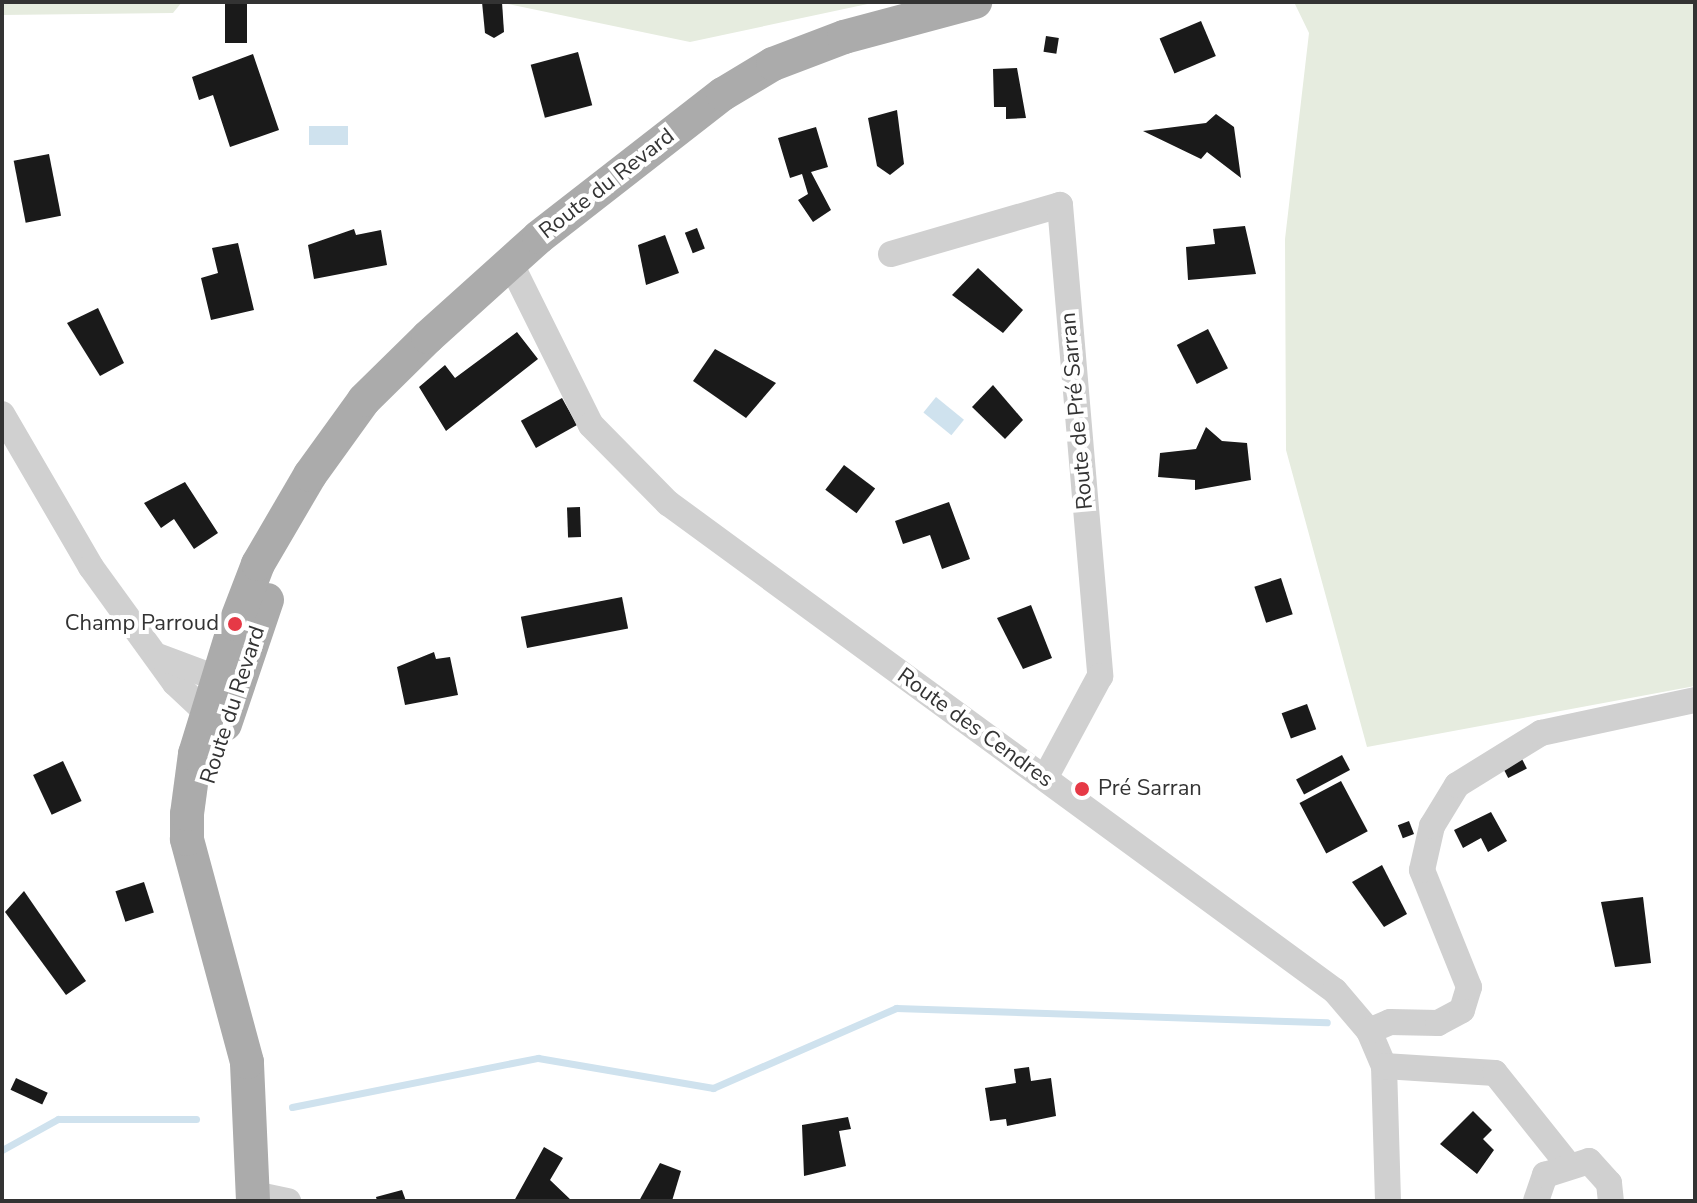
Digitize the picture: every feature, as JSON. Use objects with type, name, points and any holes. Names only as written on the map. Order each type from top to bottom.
[{"type":"main road","name":"Route du Revard","points":[[254,1198],[247,1062],[203,895],[206,788],[218,698],[258,564],[310,475],[364,400],[510,262],[647,151],[773,64],[975,2]]},
{"type":"street","name":"Route de Pré Sarran","points":[[891,254],[1060,205],[1100,676],[1045,778]]},
{"type":"street","name":"Route des Cendres","points":[[510,262],[591,425],[668,503],[1335,991],[1369,1031],[1384,1066],[1388,1201]]},
{"type":"street","points":[[2,414],[91,567],[160,657],[218,698]]},
{"type":"street","points":[[1369,1031],[1390,1022],[1438,1023],[1462,1010],[1469,987],[1422,870],[1432,826],[1457,785],[1541,733],[1695,700]]},
{"type":"street","points":[[1384,1066],[1495,1073],[1566,1162]]},
{"type":"street","points":[[1536,1201],[1545,1175],[1566,1162],[1589,1161],[1609,1183],[1611,1201]]},
{"type":"street","points":[[254,1198],[288,1201]]},
{"type":"shaded area","points":[[2,2],[182,2],[173,13],[2,15]]},
{"type":"shaded area","points":[[498,2],[877,2],[690,42]]},
{"type":"shaded area","points":[[1294,2],[1695,2],[1695,686],[1367,747],[1286,450],[1285,239],[1309,33]]},
{"type":"water","points":[[309,126],[348,126],[348,145],[309,145]]},
{"type":"water","points":[[936,397],[964,420],[951,435],[923,413]]},
{"type":"building","points":[[225,2],[247,2],[247,43],[225,43]]},
{"type":"building","points":[[482,2],[502,2],[504,32],[494,38],[485,33]]},
{"type":"building","points":[[1201,21],[1216,56],[1174,74],[1160,39]]},
{"type":"building","points":[[1046,36],[1059,38],[1056,54],[1043,52]]},
{"type":"building","points":[[578,52],[592,105],[545,118],[531,65]]},
{"type":"building","points":[[253,54],[279,130],[230,147],[213,95],[199,100],[192,77]]},
{"type":"building","points":[[1017,68],[1026,118],[1006,119],[1006,107],[994,107],[993,69]]},
{"type":"building","points":[[897,110],[904,164],[890,175],[877,166],[868,118]]},
{"type":"building","points":[[1216,114],[1234,127],[1241,178],[1207,152],[1201,159],[1143,131],[1206,123]]},
{"type":"building","points":[[816,127],[828,167],[811,172],[831,210],[813,222],[798,200],[808,194],[802,174],[790,178],[778,138]]},
{"type":"building","points":[[49,154],[61,216],[26,223],[14,161]]},
{"type":"building","points":[[1245,226],[1256,274],[1188,280],[1186,247],[1215,244],[1213,229]]},
{"type":"building","points":[[697,228],[705,249],[693,253],[685,233]]},
{"type":"building","points":[[354,229],[356,235],[381,230],[387,265],[314,279],[308,245]]},
{"type":"building","points":[[665,235],[679,273],[646,285],[638,245]]},
{"type":"building","points":[[238,243],[254,310],[211,320],[201,278],[218,273],[212,248]]},
{"type":"building","points":[[978,268],[1023,310],[1003,333],[952,295]]},
{"type":"building","points":[[98,308],[124,363],[100,376],[67,323]]},
{"type":"building","points":[[1208,329],[1228,368],[1197,384],[1177,345]]},
{"type":"building","points":[[517,332],[538,359],[446,431],[419,387],[445,365],[455,378]]},
{"type":"building","points":[[715,349],[776,383],[746,418],[693,381]]},
{"type":"building","points":[[993,385],[1023,420],[1005,439],[972,407]]},
{"type":"building","points":[[562,398],[577,425],[536,448],[521,421]]},
{"type":"building","points":[[1206,427],[1222,441],[1247,443],[1251,480],[1195,490],[1195,480],[1158,477],[1160,453],[1196,449]]},
{"type":"building","points":[[844,465],[875,488],[856,513],[825,490]]},
{"type":"building","points":[[185,482],[218,533],[194,549],[174,519],[161,528],[144,503]]},
{"type":"building","points":[[949,502],[970,559],[942,569],[930,535],[903,544],[895,521]]},
{"type":"building","points":[[567,507],[580,507],[581,537],[568,537]]},
{"type":"building","points":[[1281,578],[1293,614],[1266,623],[1254,587]]},
{"type":"building","points":[[622,597],[628,628],[527,648],[521,617]]},
{"type":"building","points":[[1031,605],[1052,658],[1023,669],[997,618]]},
{"type":"building","points":[[434,652],[436,659],[450,657],[458,695],[405,705],[397,667]]},
{"type":"building","points":[[1307,704],[1316,729],[1291,739],[1282,713]]},
{"type":"building","points":[[1342,755],[1350,770],[1304,794],[1296,779]]},
{"type":"building","points":[[1521,757],[1527,769],[1508,778],[1502,767]]},
{"type":"building","points":[[63,761],[82,801],[52,815],[33,775]]},
{"type":"building","points":[[1341,781],[1368,831],[1326,853],[1300,803]]},
{"type":"building","points":[[1491,812],[1507,841],[1488,852],[1481,838],[1463,848],[1454,830]]},
{"type":"building","points":[[1409,821],[1414,834],[1403,838],[1398,825]]},
{"type":"building","points":[[1382,865],[1407,914],[1384,927],[1352,882]]},
{"type":"building","points":[[144,882],[154,912],[125,922],[115,891]]},
{"type":"building","points":[[24,891],[86,981],[66,995],[5,912]]},
{"type":"building","points":[[1643,897],[1651,963],[1615,967],[1601,902]]},
{"type":"building","points":[[1029,1067],[1031,1081],[1051,1078],[1056,1116],[1007,1126],[1006,1119],[990,1121],[985,1088],[1016,1083],[1014,1069]]},
{"type":"building","points":[[16,1078],[48,1093],[42,1105],[11,1090]]},
{"type":"building","points":[[1473,1111],[1492,1130],[1483,1139],[1494,1150],[1477,1174],[1440,1144]]},
{"type":"building","points":[[848,1117],[851,1129],[839,1131],[846,1166],[804,1176],[802,1125]]},
{"type":"building","points":[[544,1147],[563,1158],[550,1180],[572,1201],[514,1201]]},
{"type":"building","points":[[660,1163],[681,1171],[672,1201],[639,1201]]},
{"type":"building","points":[[402,1190],[406,1201],[377,1201],[376,1197]]},
{"type":"waterway","points":[[292,1107],[538,1058],[713,1088],[896,1008],[1327,1022]]},
{"type":"waterway","points":[[2,1150],[58,1119],[196,1119]]},
{"type":"place","name":"Champ Parroud","points":[[235,624]]},
{"type":"place","name":"Pré Sarran","points":[[1082,789]]}]
